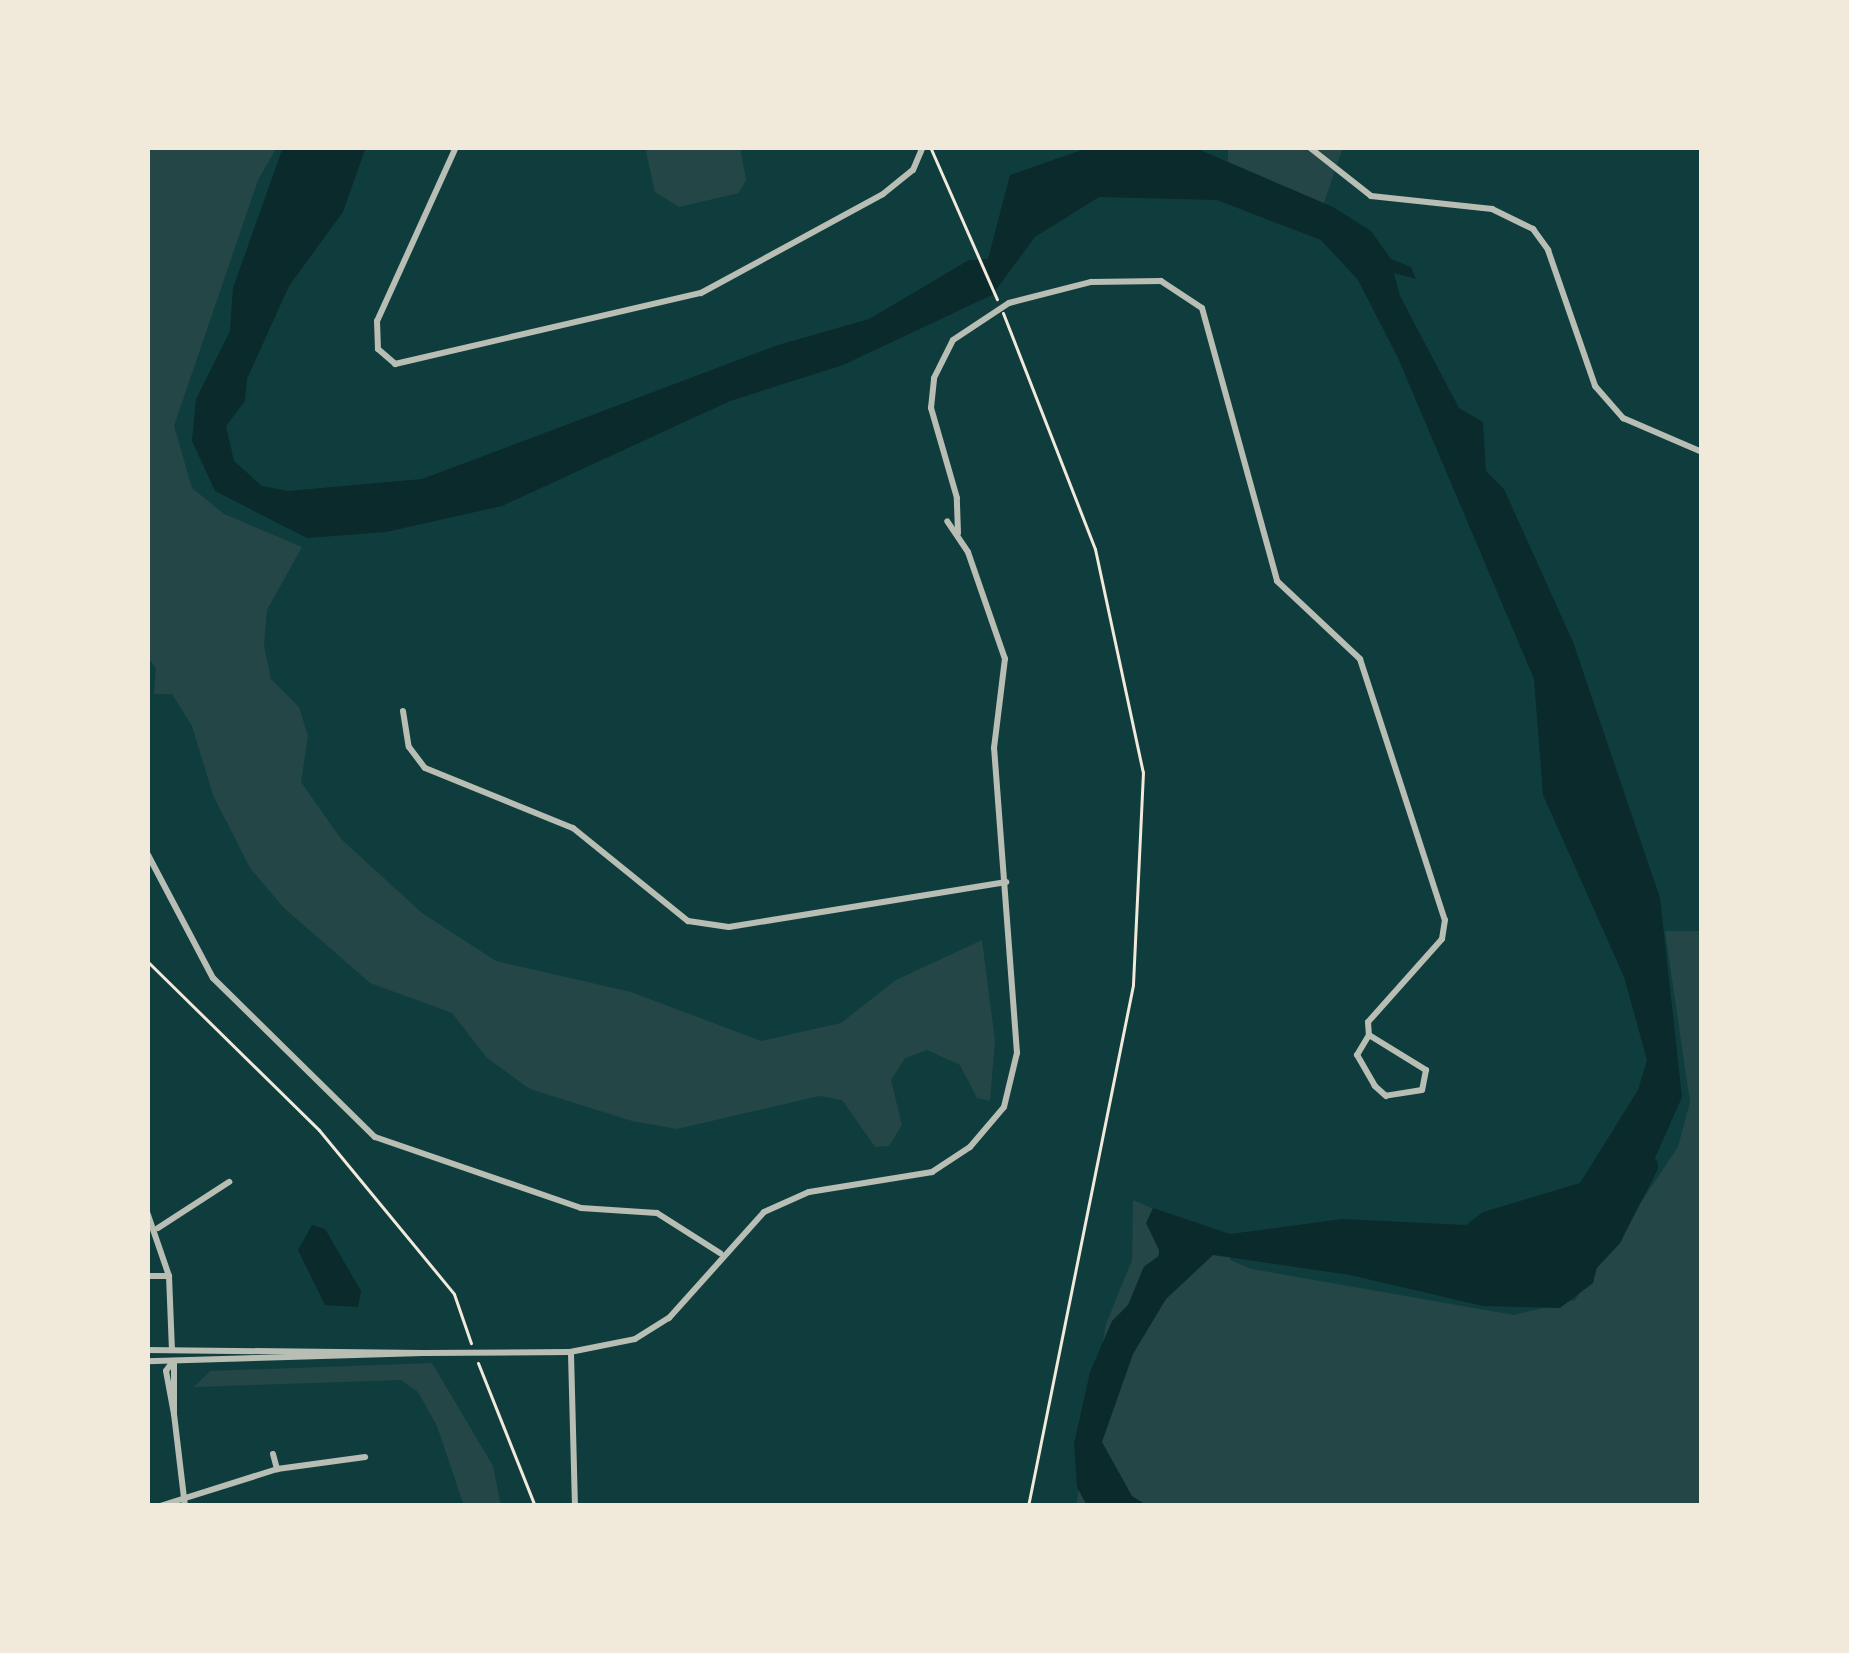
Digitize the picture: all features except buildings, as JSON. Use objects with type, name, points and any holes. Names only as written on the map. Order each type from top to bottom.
[{"type":"street","points":[[455,147],[377,321],[374,337],[386,359],[428,362],[701,293],[883,194],[913,170],[927,147]]},
{"type":"street","points":[[1309,147],[1371,196],[1492,209],[1533,229],[1548,250],[1595,386],[1623,418],[1702,452]]},
{"type":"street","points":[[147,1350],[571,1352],[656,1327],[720,1253],[787,1198],[924,1175],[987,1130],[1004,1107],[1017,1053],[994,748],[1005,659],[958,533],[957,498],[931,408],[947,346],[1009,303],[1091,282],[1161,281],[1188,294],[1202,308],[1277,581],[1360,659],[1444,920],[1442,939],[1374,1010],[1370,1035],[1357,1055],[1375,1087],[1386,1096],[1422,1090],[1426,1070],[1370,1035]]},
{"type":"street","points":[[947,520],[958,533]]},
{"type":"street","points":[[403,711],[409,747],[425,768],[573,828],[688,921],[729,927],[1006,882]]},
{"type":"street","points":[[147,853],[213,978],[375,1137],[581,1208],[657,1213],[720,1253]]},
{"type":"street","points":[[158,1228],[229,1182]]},
{"type":"street","points":[[147,1212],[158,1228],[169,1276],[173,1361],[166,1371],[184,1503]]},
{"type":"street","points":[[147,1276],[169,1276]]},
{"type":"street","points":[[571,1352],[574,1506]]},
{"type":"street","points":[[147,1361],[423,1353]]},
{"type":"street","points":[[273,1454],[277,1469]]},
{"type":"street","points":[[160,1506],[184,1503],[277,1469],[365,1457]]},
{"type":"path","points":[[927,147],[1006,319],[1095,548],[1143,772],[1133,985],[1028,1506]]},
{"type":"path","points":[[147,961],[333,1148],[454,1294],[535,1506]]},
{"type":"shaded area","points":[[147,147],[277,147],[258,180],[174,426],[192,488],[224,514],[302,547],[267,610],[264,646],[271,679],[299,707],[308,736],[301,782],[341,839],[422,913],[496,961],[631,992],[761,1041],[841,1023],[896,980],[982,940],[995,1041],[990,1101],[977,1098],[960,1065],[927,1050],[905,1058],[891,1080],[902,1125],[889,1146],[875,1147],[842,1100],[819,1096],[677,1129],[632,1121],[530,1089],[487,1058],[452,1013],[370,983],[284,908],[250,868],[213,795],[192,726],[172,694],[154,694],[156,669],[147,655]]},
{"type":"shaded area","points":[[283,147],[366,147],[343,212],[289,286],[247,379],[245,401],[226,426],[234,461],[262,486],[288,491],[422,479],[778,345],[869,319],[969,260],[988,259],[1010,175],[1090,147],[1200,150],[1333,207],[1371,231],[1391,259],[1411,267],[1416,279],[1394,273],[1400,296],[1459,408],[1483,422],[1486,471],[1504,489],[1573,642],[1660,898],[1682,1097],[1655,1158],[1609,1220],[1593,1283],[1560,1308],[1483,1306],[1350,1275],[1213,1255],[1166,1299],[1133,1354],[1102,1442],[1132,1496],[1148,1506],[1087,1506],[1077,1487],[1074,1444],[1090,1372],[1112,1321],[1158,1275],[1159,1250],[1146,1223],[1153,1208],[1230,1234],[1342,1219],[1466,1225],[1483,1212],[1580,1183],[1638,1090],[1647,1060],[1624,977],[1543,795],[1534,679],[1398,358],[1358,280],[1321,240],[1217,200],[1099,197],[1035,237],[992,295],[843,365],[730,401],[502,506],[386,532],[307,538],[215,491],[192,441],[196,399],[230,331],[233,288]]},
{"type":"shaded area","points":[[645,147],[740,147],[746,180],[739,193],[679,207],[655,192]]},
{"type":"shaded area","points":[[1228,147],[1343,147],[1323,206],[1228,165]]},
{"type":"shaded area","points":[[1665,931],[1702,931],[1702,1506],[1076,1506],[1106,1324],[1132,1260],[1133,1200],[1230,1242],[1230,1260],[1252,1269],[1514,1315],[1575,1300],[1678,1147],[1690,1102]]},
{"type":"shaded area","points":[[312,1225],[325,1229],[361,1291],[358,1307],[325,1305],[298,1250]]},
{"type":"shaded area","points":[[432,1363],[493,1466],[501,1506],[464,1506],[437,1426],[418,1392],[401,1380],[194,1387],[210,1371]]},
{"type":"waterway","points":[[1588,1261],[1611,1236],[1647,1166]]},
{"type":"waterway","points":[[1134,1316],[1152,1273],[1181,1252]]}]
